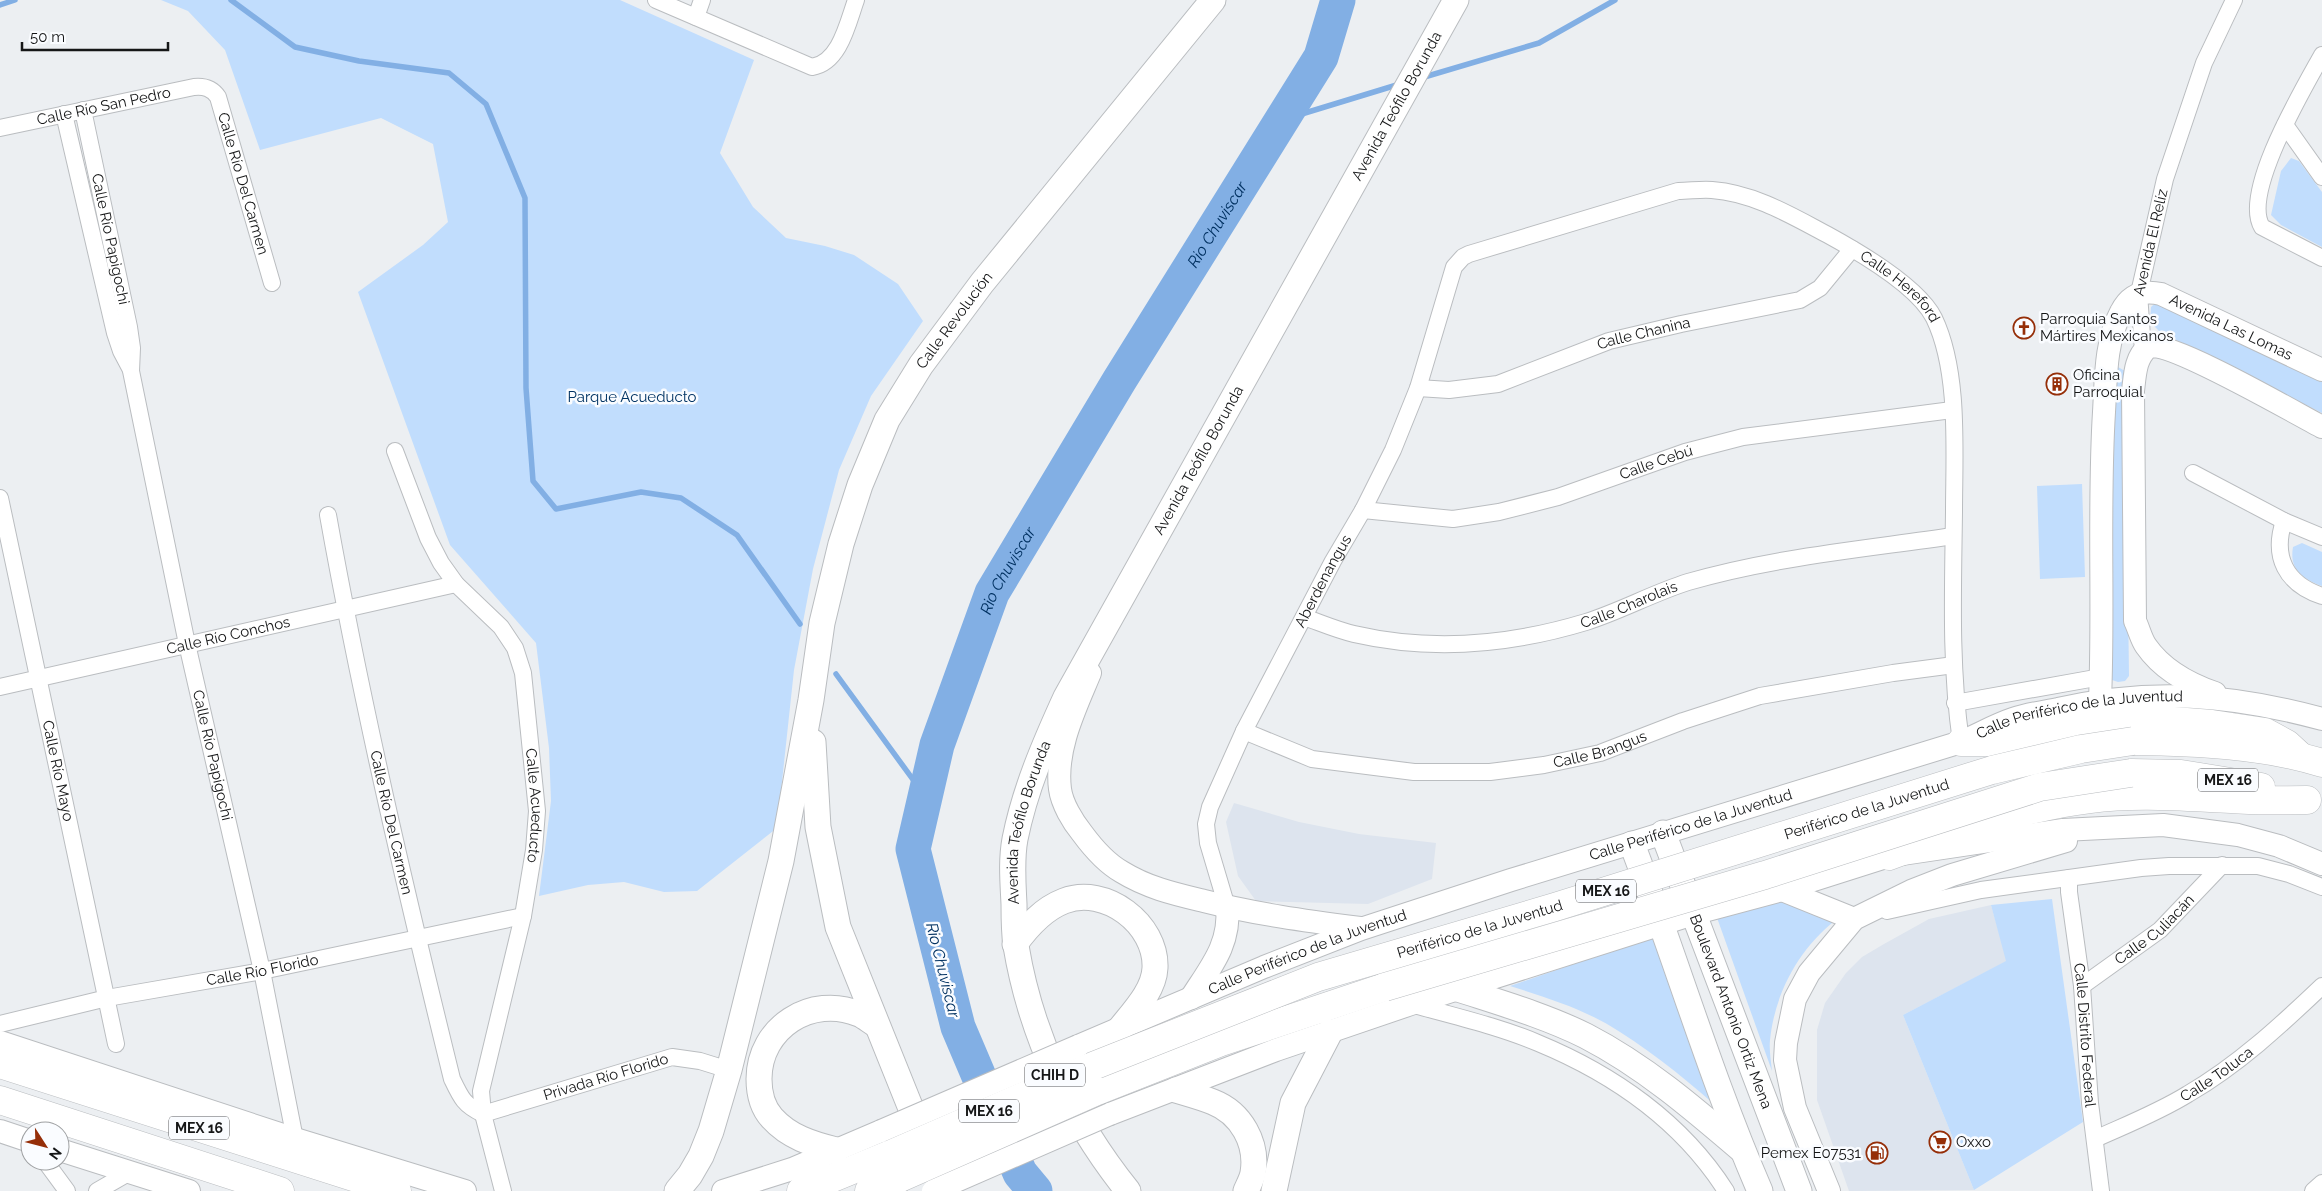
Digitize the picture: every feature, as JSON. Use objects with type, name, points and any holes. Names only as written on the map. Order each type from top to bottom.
[{"type":"highway","points":[[1961,742],[1999,742],[2065,727],[2148,719],[2212,724],[2265,732],[2311,760]]},
{"type":"highway","name":"Periférico de la Juventud","points":[[883,1172],[1088,1068],[1318,977],[1564,904],[1992,770],[2081,749],[2133,741],[2202,742],[2311,760]]},
{"type":"highway","name":"Periférico de la Juventud","points":[[1104,1103],[1221,1042],[1385,987],[1765,874],[2040,787],[2130,773],[2181,774],[2256,785],[2314,803]]},
{"type":"highway","points":[[1889,856],[1974,826],[2041,807],[2089,799],[2132,795],[2177,795],[2232,800],[2314,803]]},
{"type":"highway","name":"MEX 16","points":[[0,1064],[398,1191]]},
{"type":"highway","name":"MEX 16","points":[[0,1100],[280,1191]]},
{"type":"highway","name":"MEX 16","points":[[800,1191],[883,1172],[1104,1103]]},
{"type":"main road","name":"Avenida Teófilo Borunda","points":[[1016,944],[1012,875],[1015,841],[1029,786],[1046,740],[1066,697],[1353,181],[1456,0]]},
{"type":"main road","name":"Calle Revolución","points":[[811,700],[822,623],[841,544],[860,485],[887,420],[921,365],[982,283],[1206,4]]},
{"type":"main road","name":"Avenida Las Lomas","points":[[2138,293],[2161,294],[2183,303],[2322,370]]},
{"type":"main road","name":"Avenida El Relíz","points":[[2100,700],[2100,469],[2108,357],[2114,328],[2121,311],[2130,299],[2138,293]]},
{"type":"main road","points":[[2235,700],[2208,691],[2180,677],[2164,666],[2146,646],[2135,621],[2133,391],[2136,366],[2143,351],[2152,345],[2165,348],[2237,382],[2322,427]]},
{"type":"main road","points":[[1126,592],[1074,710],[1061,760],[1060,790],[1076,826],[1097,852],[1121,872],[1155,889],[1227,907],[1287,919],[1361,928]]},
{"type":"main road","name":"Calle Periférico de la Juventud","points":[[836,1150],[883,1172],[1078,1046],[1361,928],[1502,882],[1632,844],[1662,833],[1961,742],[2014,719],[2100,700],[2165,695],[2235,700],[2275,706],[2322,719]]},
{"type":"main road","points":[[811,700],[818,827],[825,871],[838,927],[875,1024],[925,1143],[951,1191]]},
{"type":"main road","points":[[677,1191],[690,1175],[701,1156],[711,1131],[729,1070],[781,861],[811,700]]},
{"type":"main road","points":[[932,1191],[1104,1103],[1176,1090],[1267,1054],[1411,1004],[1693,914],[1782,890],[1889,856],[2018,836],[2117,826],[2163,825],[2238,835],[2279,846],[2322,864]]},
{"type":"main road","points":[[1782,890],[1854,919],[1902,895],[1952,874],[2117,826]]},
{"type":"main road","name":"Boulevard Antonio Ortiz Mena","points":[[1662,833],[1799,1191]]},
{"type":"main road","points":[[1632,844],[1742,1150],[1760,1191]]},
{"type":"main road","points":[[1016,944],[1040,916],[1065,900],[1091,897],[1107,902],[1133,918],[1145,931],[1153,950],[1155,968],[1151,985],[1119,1030]]},
{"type":"main road","points":[[1191,998],[1225,940],[1229,924],[1227,907]]},
{"type":"main road","name":"Boulevard Antonio Ortiz Mena","points":[[1829,1191],[1796,1108],[1785,1060],[1787,1035],[1795,999],[1810,973],[1854,919]]},
{"type":"main road","name":"CHIH D","points":[[1016,944],[1031,1009],[1047,1056],[1065,1097],[1101,1157],[1128,1191]]},
{"type":"main road","points":[[1458,989],[1544,1018],[1603,1045],[1646,1072],[1742,1150]]},
{"type":"main road","points":[[836,1150],[791,1134],[771,1117],[759,1095],[759,1066],[770,1039],[791,1018],[817,1009],[841,1010],[859,1014],[875,1024]]},
{"type":"main road","points":[[1274,1191],[1293,1103],[1330,1032]]},
{"type":"main road","points":[[0,1042],[295,1139],[465,1191]]},
{"type":"main road","points":[[1176,1090],[1214,1102],[1235,1115],[1247,1131],[1253,1152],[1253,1174],[1246,1191]]},
{"type":"main road","points":[[0,1131],[20,1138]]},
{"type":"main road","points":[[723,1191],[792,1169],[836,1150]]},
{"type":"main road","points":[[70,1153],[189,1191]]},
{"type":"street","points":[[656,0],[812,67],[822,65],[828,60],[840,42],[856,0]]},
{"type":"street","points":[[696,18],[702,0]]},
{"type":"street","name":"Avenida El Relíz","points":[[2138,293],[2165,179],[2204,63],[2234,0]]},
{"type":"street","points":[[2322,55],[2285,125],[2259,191],[2256,213],[2262,227],[2322,258]]},
{"type":"street","name":"Calle Río San Pedro","points":[[0,128],[194,87],[202,86],[209,89]]},
{"type":"street","name":"Calle Río Del Carmen","points":[[209,89],[218,97],[272,283]]},
{"type":"street","name":"Calle Río Papigochi","points":[[83,110],[129,327],[132,348],[132,371],[187,644],[262,971],[295,1139]]},
{"type":"street","name":"Calle Río Papigochi","points":[[64,114],[115,333],[121,351],[132,371]]},
{"type":"street","points":[[2285,125],[2322,177]]},
{"type":"street","name":"Calle Hereford","points":[[1463,257],[1678,191],[1704,190],[1741,195],[1757,200],[1852,249],[1909,289],[1927,307],[1934,318],[1951,374],[1955,703],[1961,742]]},
{"type":"street","name":"Calle Chanina","points":[[1418,388],[1449,390],[1498,384],[1609,341],[1681,324],[1800,300],[1820,288],[1852,249]]},
{"type":"street","name":"Aberdenangus","points":[[1227,907],[1208,843],[1206,824],[1210,806],[1244,731],[1333,562],[1363,510],[1392,450],[1418,388],[1451,272],[1463,257]]},
{"type":"street","points":[[2138,293],[2143,351]]},
{"type":"street","name":"Calle Cebú","points":[[1363,510],[1453,518],[1499,512],[1558,497],[1685,452],[1743,437],[1952,410]]},
{"type":"street","name":"Calle Acueducto","points":[[395,451],[428,538],[441,563],[456,584],[501,627],[515,648],[523,673],[537,811],[534,850],[523,916],[482,1078],[481,1091],[483,1114],[503,1191]]},
{"type":"street","points":[[2193,473],[2284,520],[2322,537]]},
{"type":"street","name":"Calle Río Mayo","points":[[0,498],[40,678],[116,1044]]},
{"type":"street","name":"Calle Río Del Carmen","points":[[328,515],[345,610],[417,937],[452,1079],[460,1097],[469,1107],[483,1114]]},
{"type":"street","points":[[2284,520],[2279,537],[2279,552],[2286,570],[2297,584],[2309,592],[2322,596]]},
{"type":"street","name":"Calle Charolais","points":[[1304,617],[1353,634],[1419,645],[1466,645],[1529,636],[1587,622],[1688,582],[1776,562],[1953,536]]},
{"type":"street","name":"Calle Río Conchos","points":[[0,687],[456,584]]},
{"type":"street","name":"Calle Brangus","points":[[1244,731],[1312,759],[1414,772],[1490,772],[1544,765],[1600,753],[1683,721],[1760,696],[1893,673],[1954,665]]},
{"type":"street","points":[[1955,703],[2101,677]]},
{"type":"street","name":"Calle Culiacán","points":[[2082,986],[2160,930],[2222,866]]},
{"type":"street","points":[[1854,919],[1939,898],[2141,868],[2258,866],[2289,874],[2322,887]]},
{"type":"street","name":"Calle Distrito Federal","points":[[2069,878],[2068,892],[2082,986],[2101,1191]]},
{"type":"street","name":"Calle Río Florido","points":[[0,1024],[107,998],[262,971],[523,916]]},
{"type":"street","name":"Calle Toluca","points":[[2095,1139],[2188,1094],[2240,1059],[2288,1019],[2322,986]]},
{"type":"street","points":[[1411,1004],[1536,1042],[1591,1068],[1651,1107],[1691,1146],[1714,1172],[1726,1191]]},
{"type":"street","name":"Privada Río Florido","points":[[483,1114],[672,1057],[700,1061],[729,1070]]},
{"type":"street","points":[[52,1171],[67,1191]]},
{"type":"street","points":[[98,1191],[130,1172]]},
{"type":"street","points":[[2313,1191],[2322,1183]]},
{"type":"shaded area","points":[[1234,803],[1299,822],[1359,834],[1436,843],[1432,879],[1368,904],[1256,901],[1238,876],[1226,822]]},
{"type":"shaded area","points":[[1991,905],[2007,961],[1903,1015],[1974,1190],[1849,1191],[1817,1100],[1817,1030],[1825,1003],[1846,973],[1862,957],[1884,944],[1929,919]]},
{"type":"green space","name":"Parque Acueducto","points":[[161,0],[620,0],[754,60],[720,153],[753,207],[786,238],[825,246],[854,255],[898,284],[923,321],[871,396],[839,470],[813,569],[794,670],[777,828],[697,891],[664,892],[624,882],[588,885],[539,896],[551,801],[549,748],[536,643],[450,545],[358,292],[423,245],[448,222],[433,144],[381,118],[260,150],[225,50],[188,11]]},
{"type":"green space","points":[[2291,158],[2299,161],[2322,192],[2322,247],[2281,225],[2271,215],[2281,171]]},
{"type":"green space","points":[[2159,300],[2169,302],[2322,382],[2322,413],[2160,332],[2150,322],[2151,307]]},
{"type":"green space","points":[[2118,367],[2125,371],[2129,676],[2125,681],[2118,682],[2112,680],[2110,379]]},
{"type":"green space","points":[[2082,484],[2085,577],[2040,579],[2037,486]]},
{"type":"green space","points":[[2302,543],[2322,552],[2322,586],[2308,580],[2295,567],[2292,555],[2293,547]]},
{"type":"green space","points":[[2052,899],[2083,1122],[1974,1190],[1903,1015],[2006,961],[1991,905]]},
{"type":"green space","points":[[1782,900],[1841,916],[1802,955],[1784,987],[1773,1022],[1770,1040],[1772,1071],[1716,915]]},
{"type":"green space","points":[[1655,936],[1726,1115],[1662,1061],[1607,1024],[1567,1005],[1510,986]]},
{"type":"waterway","points":[[0,5],[15,0]]},
{"type":"waterway","points":[[231,0],[295,47],[359,61],[449,73],[486,104],[525,198],[526,388],[533,481],[556,509],[641,492],[681,498],[737,535],[800,624]]},
{"type":"waterway","name":"Rio Chuviscar","points":[[1035,1191],[1020,1173],[958,1027],[913,849],[937,745],[992,593],[1119,381],[1321,57],[1338,0]]},
{"type":"waterway","points":[[1421,78],[1539,43],[1615,0]]},
{"type":"waterway","points":[[1282,120],[1400,84]]},
{"type":"waterway","points":[[836,674],[925,796]]},
{"type":"place","name":"Parroquia Santos Mártires Mexicanos","points":[[2024,328]]},
{"type":"place","name":"Oficina Parroquial","points":[[2057,384]]},
{"type":"place","name":"Oxxo","points":[[1940,1142]]},
{"type":"place","name":"Pemex E07531","points":[[1877,1153]]}]
